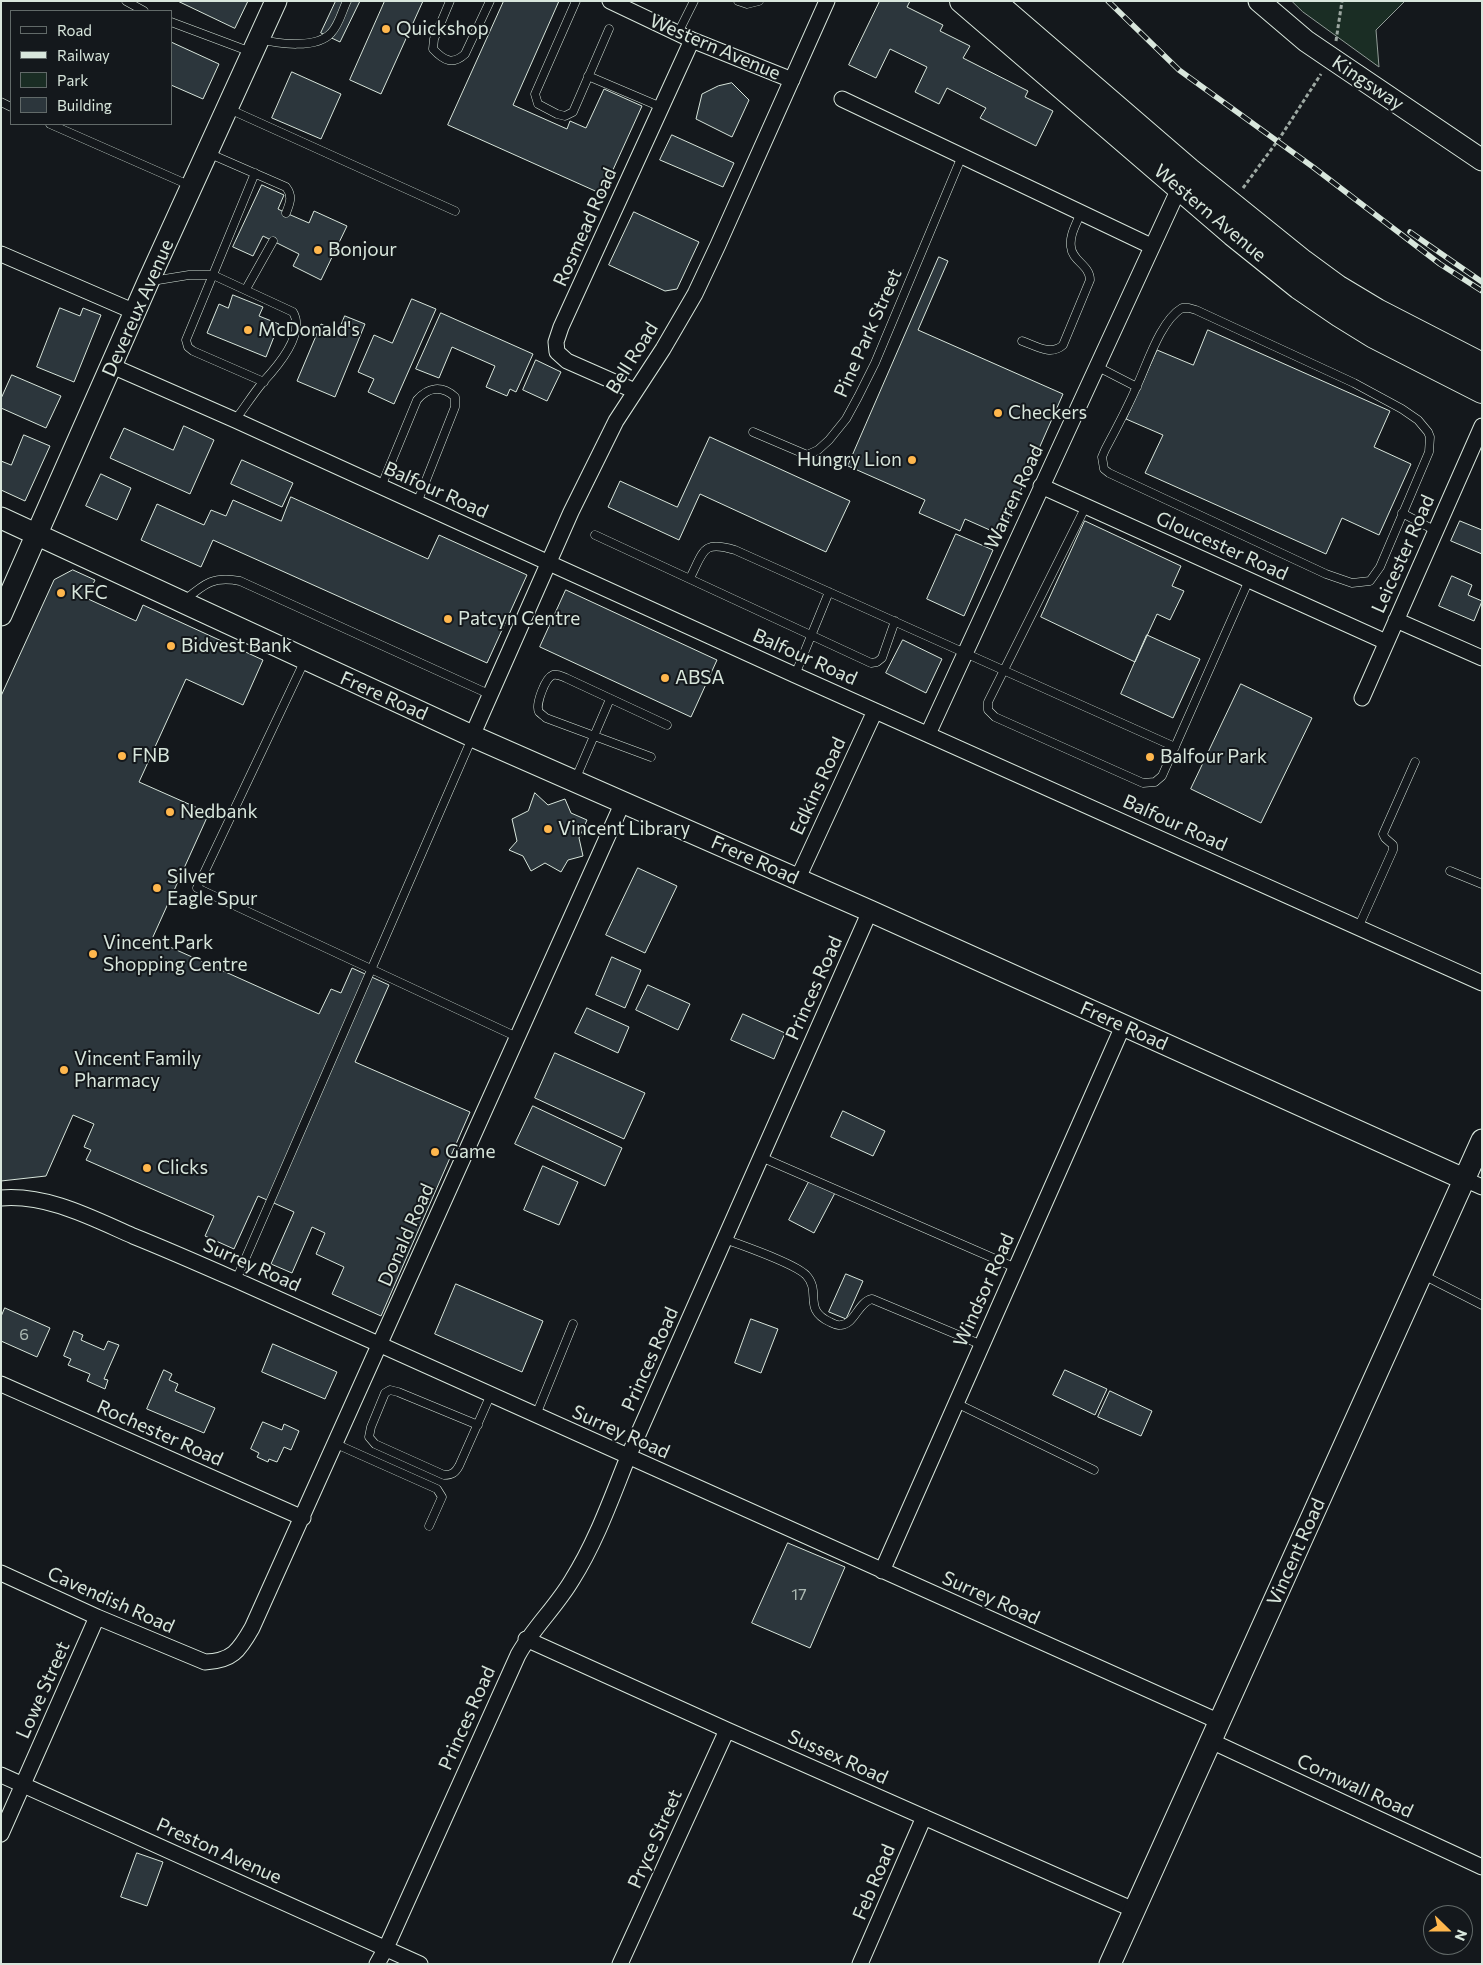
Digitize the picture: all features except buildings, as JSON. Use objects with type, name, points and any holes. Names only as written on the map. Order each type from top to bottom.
[{"type":"main road","name":"Western Avenue","points":[[962,1],[1184,178],[1230,204],[1337,287],[1377,311],[1482,365]]},
{"type":"main road","name":"Western Avenue","points":[[994,1],[1184,178],[1239,240],[1299,287],[1340,315],[1374,336],[1482,391]]},
{"type":"street","name":"Devereux Avenue","points":[[1,615],[148,282],[276,1]]},
{"type":"street","name":"Western Avenue","points":[[610,1],[692,40],[792,80]]},
{"type":"street","name":"Bell Road","points":[[472,736],[596,459],[616,422],[663,349],[695,294],[827,1]]},
{"type":"street","name":"Kingsway","points":[[1259,1],[1299,35],[1331,58],[1482,160]]},
{"type":"street","name":"Rosmead Road","points":[[635,391],[567,361],[557,352],[556,342],[564,320],[692,40]]},
{"type":"street","points":[[842,99],[1151,246]]},
{"type":"street","name":"Warren Road","points":[[928,734],[1151,246],[1184,178]]},
{"type":"street","points":[[1,254],[135,312]]},
{"type":"street","name":"Balfour Road","points":[[112,366],[236,420],[875,711],[1482,983]]},
{"type":"street","name":"Leicester Road","points":[[1362,698],[1482,426]]},
{"type":"street","name":"Gloucester Road","points":[[1041,486],[1386,642]]},
{"type":"street","name":"Frere Road","points":[[1,518],[37,533],[305,660],[472,736],[798,878],[1473,1183]]},
{"type":"street","points":[[1396,620],[1482,658]]},
{"type":"street","name":"Edkins Road","points":[[798,878],[875,711]]},
{"type":"street","name":"Donald Road","points":[[205,1662],[220,1661],[231,1656],[243,1644],[252,1628],[624,802]]},
{"type":"street","name":"Princes Road","points":[[377,1964],[386,1948],[526,1639],[567,1588],[600,1526],[628,1457],[870,911]]},
{"type":"street","name":"Windsor Road","points":[[882,1571],[1123,1026]]},
{"type":"street","name":"Vincent Road","points":[[1110,1964],[1421,1274],[1473,1183],[1482,1140]]},
{"type":"street","name":"Surrey Road","points":[[1,1198],[14,1197],[36,1200],[80,1213],[236,1280],[1220,1722]]},
{"type":"street","name":"Rochester Road","points":[[1,1384],[302,1518]]},
{"type":"street","name":"Cavendish Road","points":[[1,1573],[97,1617],[205,1662]]},
{"type":"street","name":"Lowe Street","points":[[1,1834],[97,1617]]},
{"type":"street","name":"Sussex Road","points":[[526,1639],[726,1730],[1134,1910]]},
{"type":"street","name":"Pryce Street","points":[[620,1964],[726,1730]]},
{"type":"street","name":"Cornwall Road","points":[[1211,1741],[1482,1867]]},
{"type":"street","name":"Preston Avenue","points":[[1,1775],[420,1964]]},
{"type":"street","name":"Feb Road","points":[[860,1964],[924,1817]]},
{"type":"lane","points":[[126,1],[142,10]]},
{"type":"lane","points":[[172,22],[255,46],[314,42],[324,39],[334,29],[347,1]]},
{"type":"lane","points":[[450,1],[434,39],[433,49],[439,56],[450,61],[459,60],[465,54],[490,1]]},
{"type":"lane","points":[[576,1],[535,94],[536,102],[542,108],[565,116],[573,112],[608,29]]},
{"type":"lane","points":[[678,33],[694,1]]},
{"type":"lane","points":[[738,1],[747,4],[759,1]]},
{"type":"lane","points":[[588,76],[661,107]]},
{"type":"lane","points":[[228,108],[455,211]]},
{"type":"lane","points":[[52,125],[192,187]]},
{"type":"lane","points":[[208,153],[286,187],[290,192],[291,200],[286,212]]},
{"type":"lane","name":"Pine Park Street","points":[[753,432],[807,455],[818,450],[829,440],[846,419],[875,363],[962,156]]},
{"type":"lane","points":[[255,174],[186,340],[188,347],[193,351],[264,382]]},
{"type":"lane","points":[[1022,341],[1051,351],[1058,350],[1063,345],[1090,280],[1087,268],[1073,254],[1071,247],[1072,237],[1081,212]]},
{"type":"lane","points":[[246,290],[273,241]]},
{"type":"lane","points":[[148,282],[189,275],[213,275],[293,312],[296,317],[289,347],[282,361],[236,420]]},
{"type":"lane","points":[[1182,308],[1189,308],[1354,383],[1387,400],[1418,420],[1424,425],[1430,438],[1426,458],[1374,577],[1366,582],[1352,583],[1326,574],[1104,469],[1102,457],[1137,387],[1152,352],[1170,318],[1182,308]]},
{"type":"lane","points":[[1096,366],[1137,387]]},
{"type":"lane","points":[[381,487],[417,400],[424,392],[431,389],[449,391],[455,397],[455,407],[417,504]]},
{"type":"lane","points":[[1086,506],[988,702],[988,710],[995,717],[1012,725],[1144,783],[1155,782],[1162,776],[1249,580]]},
{"type":"lane","points":[[1402,513],[1436,531]]},
{"type":"lane","points":[[596,535],[812,634],[864,660],[877,662],[882,658],[895,621]]},
{"type":"lane","points":[[690,578],[703,554],[710,546],[718,545],[735,550],[1175,747]]},
{"type":"lane","points":[[184,602],[202,586],[216,579],[228,578],[240,581],[491,695]]},
{"type":"lane","points":[[795,674],[829,592]]},
{"type":"lane","points":[[305,660],[197,888],[518,1037]]},
{"type":"lane","points":[[651,757],[546,718],[539,713],[539,700],[547,680],[551,676],[557,675],[667,725]]},
{"type":"lane","points":[[575,781],[610,699]]},
{"type":"lane","points":[[236,1280],[472,736]]},
{"type":"lane","points":[[1358,928],[1394,850],[1393,845],[1383,834],[1415,762]]},
{"type":"lane","points":[[1450,871],[1482,884]]},
{"type":"lane","points":[[761,1157],[1016,1268]]},
{"type":"lane","points":[[725,1239],[800,1270],[811,1282],[815,1311],[818,1316],[834,1324],[848,1323],[866,1300],[872,1299],[982,1345]]},
{"type":"lane","points":[[1421,1274],[1482,1304]]},
{"type":"lane","points":[[536,1415],[573,1324]]},
{"type":"lane","points":[[478,1425],[390,1390],[385,1393],[371,1427],[369,1437],[375,1444],[444,1475],[450,1475],[459,1466],[478,1425],[491,1394]]},
{"type":"lane","points":[[956,1403],[1094,1470]]},
{"type":"lane","points":[[336,1444],[437,1489],[442,1497],[429,1526]]},
{"type":"path","points":[[1230,204],[1281,136],[1331,58],[1338,36],[1342,1]]},
{"type":"green space","points":[[1292,1],[1405,1],[1376,30],[1379,67],[1303,12]]},
{"type":"railway","points":[[1108,1],[1179,70],[1313,167],[1440,264],[1482,291]]},
{"type":"railway","points":[[1410,232],[1482,282]]},
{"type":"place","name":"Quickshop","points":[[386,29]]},
{"type":"place","name":"Bonjour","points":[[318,250]]},
{"type":"place","name":"McDonald's","points":[[248,330]]},
{"type":"place","name":"Checkers","points":[[998,413]]},
{"type":"place","name":"Hungry Lion","points":[[912,460]]},
{"type":"place","name":"KFC","points":[[61,593]]},
{"type":"place","name":"Patcyn Centre","points":[[448,619]]},
{"type":"place","name":"Bidvest Bank","points":[[171,646]]},
{"type":"place","name":"ABSA","points":[[665,678]]},
{"type":"place","name":"FNB","points":[[122,756]]},
{"type":"place","name":"Balfour Park","points":[[1150,757]]},
{"type":"place","name":"Nedbank","points":[[170,812]]},
{"type":"place","name":"Vincent Library","points":[[548,829]]},
{"type":"place","name":"Silver Eagle Spur","points":[[157,888]]},
{"type":"place","name":"Vincent Park Shopping Centre","points":[[93,954]]},
{"type":"place","name":"Vincent Family Pharmacy","points":[[64,1070]]},
{"type":"place","name":"Game","points":[[435,1152]]},
{"type":"place","name":"Clicks","points":[[147,1168]]}]
